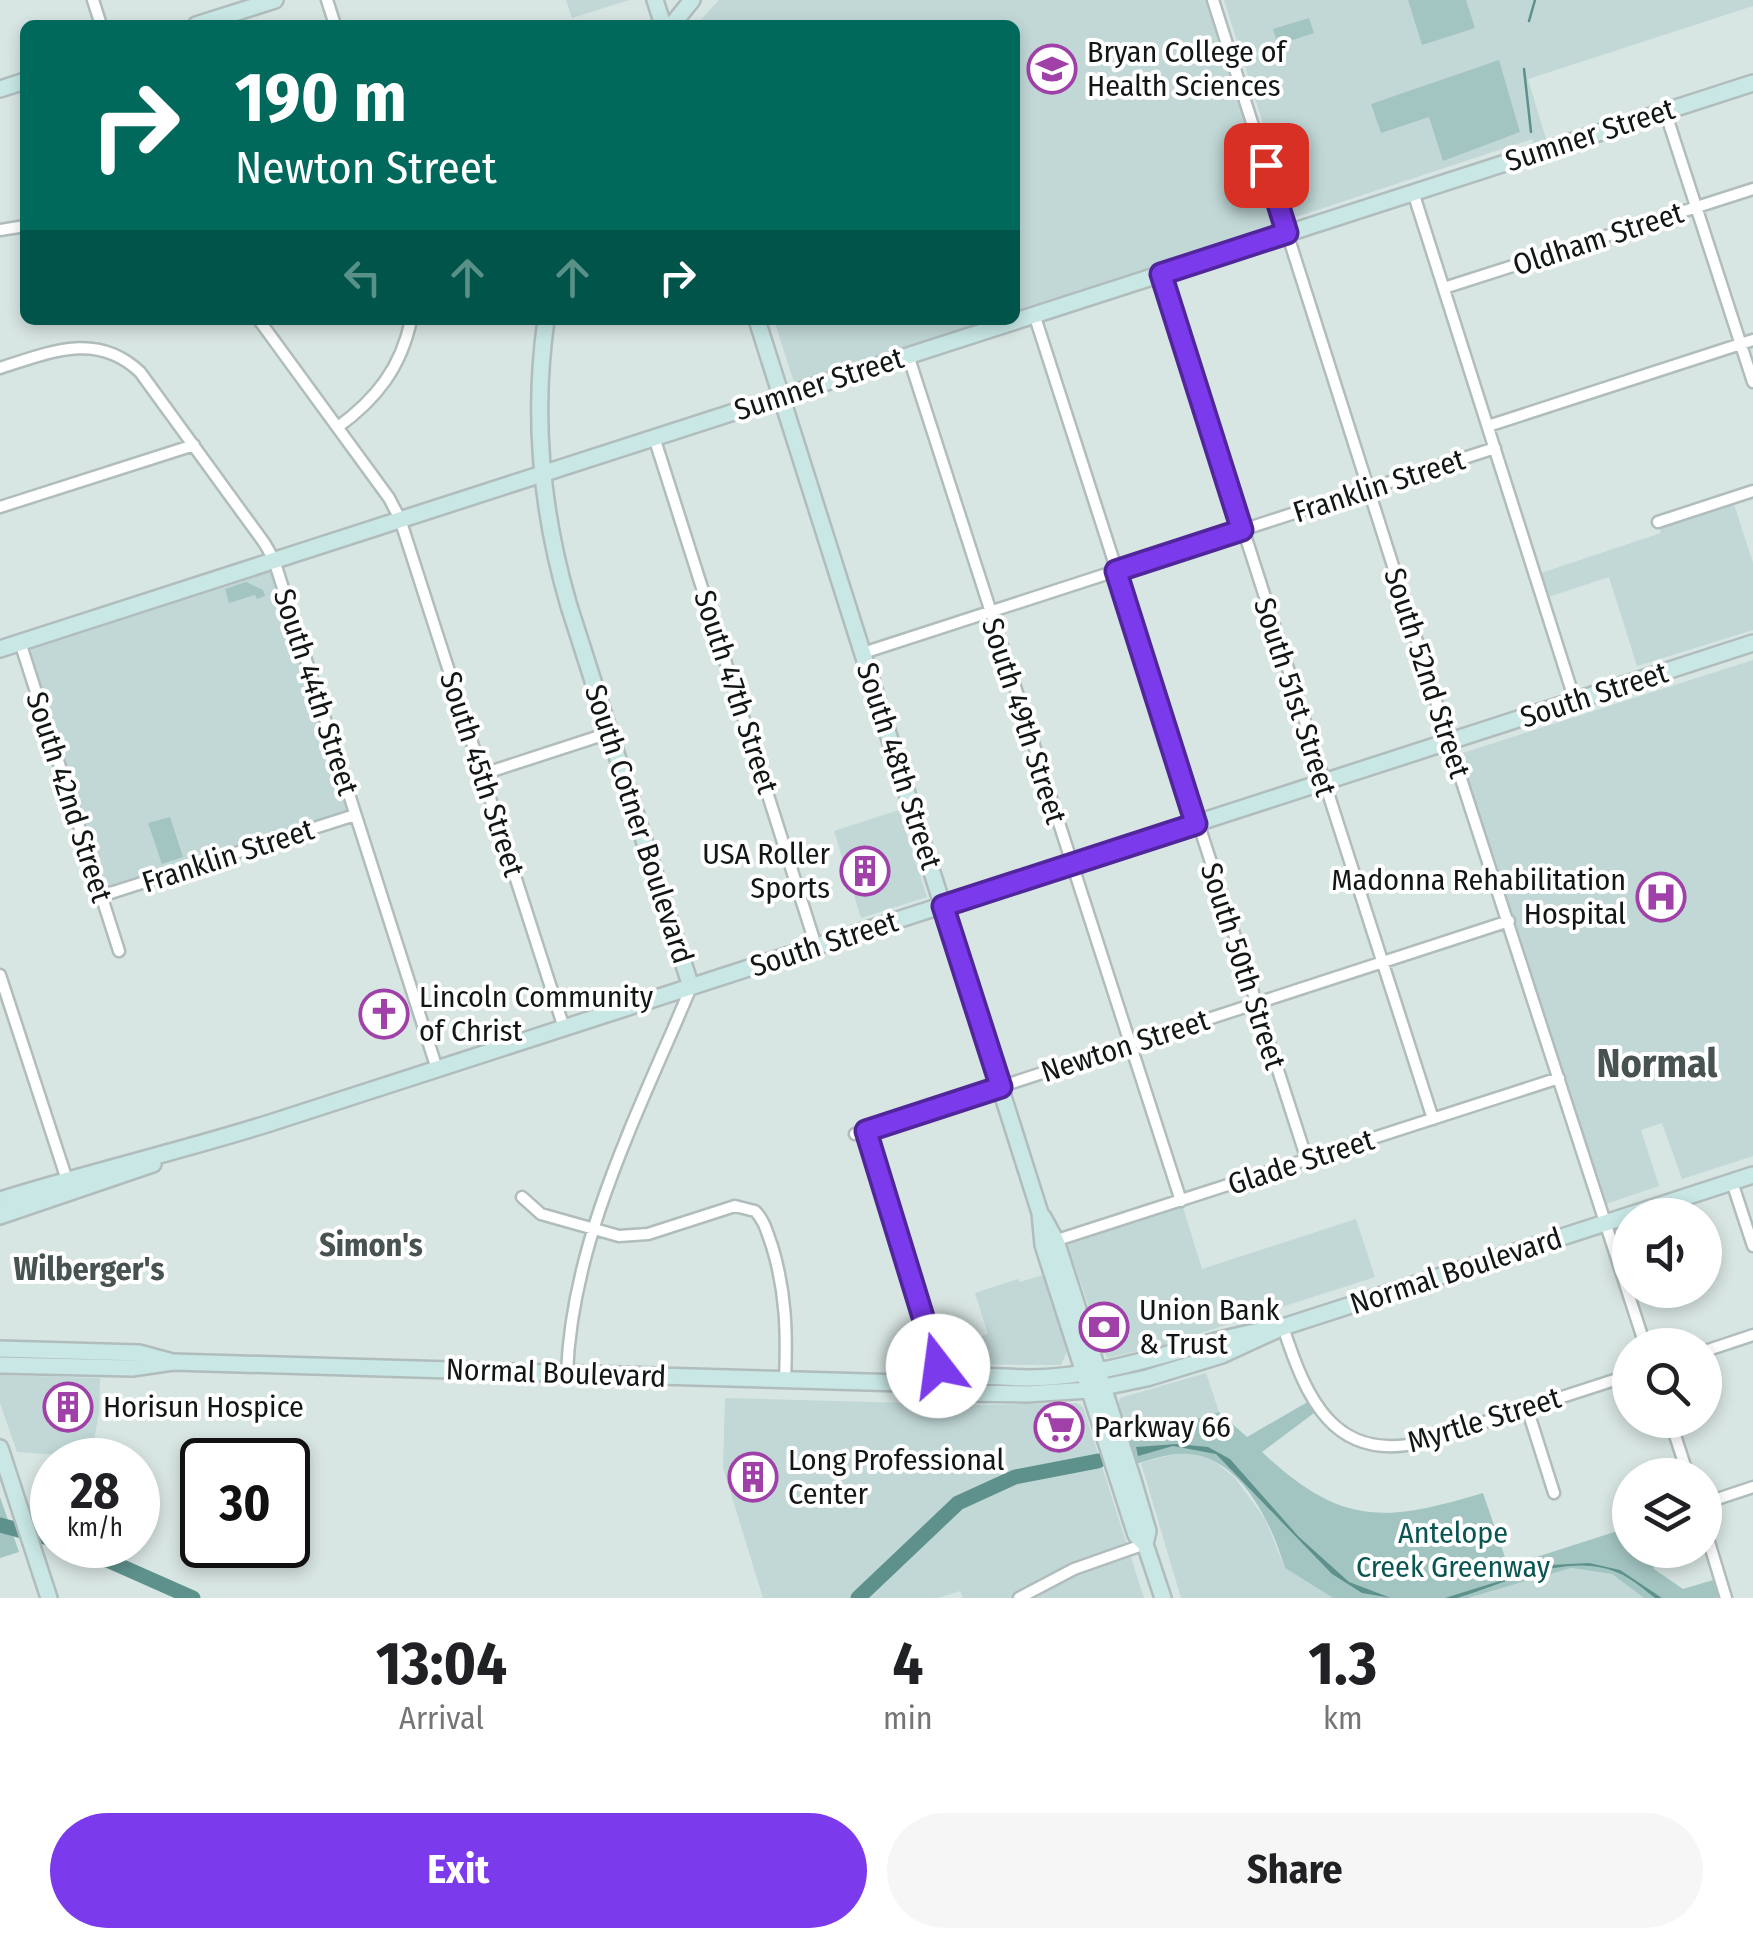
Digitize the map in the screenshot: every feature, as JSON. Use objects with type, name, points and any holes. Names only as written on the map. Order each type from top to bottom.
[{"type":"main road","points":[[207,20],[236,6],[275,0]]},
{"type":"main road","points":[[676,20],[692,0]]},
{"type":"main road","name":"Sumner Street","points":[[1020,319],[1753,83]]},
{"type":"main road","name":"South Cotner Boulevard","points":[[545,325],[538,385],[541,474],[559,574],[691,987]]},
{"type":"main road","name":"South 48th Street","points":[[759,325],[1094,1381],[1148,1531],[1146,1544],[1163,1598]]},
{"type":"main road","name":"Sumner Street","points":[[0,649],[1000,325]]},
{"type":"main road","name":"South Street","points":[[0,1216],[69,1186],[1753,644]]},
{"type":"main road","name":"Normal Boulevard","points":[[1683,1198],[1753,1175]]},
{"type":"main road","name":"South Street","points":[[0,1200],[69,1186]]},
{"type":"main road","name":"Normal Boulevard","points":[[0,1365],[132,1368],[173,1362],[938,1384],[954,1392],[978,1394],[1182,1368],[1237,1349],[1283,1327],[1612,1221]]},
{"type":"main road","name":"Normal Boulevard","points":[[0,1349],[139,1353],[173,1362]]},
{"type":"main road","points":[[0,1448],[49,1598]]},
{"type":"street","name":"South 52nd Street","points":[[1212,0],[1640,1328]]},
{"type":"street","points":[[1666,111],[1753,382]]},
{"type":"street","name":"Oldham Street","points":[[1444,288],[1753,189]]},
{"type":"street","points":[[1413,192],[1575,701]]},
{"type":"street","name":"South 51st Street","points":[[1161,274],[1433,1119]]},
{"type":"street","name":"South 50th Street","points":[[1034,314],[1307,1160]]},
{"type":"street","name":"South 45th Street","points":[[263,325],[400,520],[564,1028]]},
{"type":"street","points":[[338,427],[360,411],[384,385],[400,356],[409,325]]},
{"type":"street","name":"Franklin Street","points":[[1488,426],[1753,340]]},
{"type":"street","name":"South 44th Street","points":[[0,368],[75,346],[103,349],[120,356],[140,372],[259,535],[274,560],[436,1069]]},
{"type":"street","name":"South 49th Street","points":[[908,355],[1181,1201]]},
{"type":"street","name":"South 47th Street","points":[[654,437],[816,946]]},
{"type":"street","points":[[0,508],[194,445]]},
{"type":"street","name":"Franklin Street","points":[[863,652],[1495,448]]},
{"type":"street","points":[[1658,522],[1753,491]]},
{"type":"street","name":"South 42nd Street","points":[[20,642],[119,951]]},
{"type":"street","points":[[482,774],[609,733]]},
{"type":"street","name":"Franklin Street","points":[[101,896],[355,815]]},
{"type":"street","name":"Newton Street","points":[[938,1384],[936,1351],[861,1132],[1509,922]]},
{"type":"street","points":[[0,975],[69,1186]]},
{"type":"street","name":"South Cotner Boulevard","points":[[567,1373],[574,1301],[592,1230],[691,987]]},
{"type":"street","name":"Glade Street","points":[[1050,1243],[1560,1078]]},
{"type":"street","points":[[1732,1182],[1753,1246]]},
{"type":"street","points":[[522,1197],[539,1213],[592,1230],[634,1236],[730,1207],[743,1206],[754,1211],[764,1223],[784,1289],[786,1380]]},
{"type":"street","name":"Myrtle Street","points":[[1283,1327],[1303,1385],[1318,1410],[1338,1429],[1363,1442],[1393,1447],[1409,1446],[1612,1381]]},
{"type":"street","points":[[1722,1345],[1753,1335]]},
{"type":"street","points":[[1527,1408],[1554,1493]]},
{"type":"street","points":[[1722,1498],[1753,1488]]},
{"type":"street","points":[[1019,1598],[1074,1568],[1146,1544]]},
{"type":"street","points":[[1717,1568],[1726,1598]]},
{"type":"shaded area","points":[[566,0],[629,0],[572,18]]},
{"type":"shaded area","points":[[719,0],[1213,0],[1287,233],[1020,320],[1020,20],[701,20]]},
{"type":"shaded area","points":[[1224,0],[1753,0],[1753,6],[1528,79],[1549,149],[1537,152],[1532,139],[1293,218]]},
{"type":"shaded area","points":[[776,325],[1003,325],[797,392]]},
{"type":"shaded area","points":[[1732,498],[1753,563],[1753,630],[1637,666],[1609,577],[1542,599],[1535,575],[1661,533],[1658,522]]},
{"type":"shaded area","points":[[274,560],[355,815],[101,896],[20,642]]},
{"type":"shaded area","name":"Madonna Rehabilitation Hospital","points":[[1753,660],[1753,1156],[1682,1179],[1662,1123],[1641,1130],[1659,1186],[1612,1198],[1612,1202],[1600,1206],[1453,756]]},
{"type":"shaded area","points":[[899,810],[927,897],[861,918],[834,831]]},
{"type":"shaded area","points":[[1181,1201],[1202,1269],[1356,1219],[1375,1277],[1160,1346],[1107,1358],[1065,1238]]},
{"type":"shaded area","points":[[1043,1275],[1067,1351],[1061,1365],[938,1364],[936,1351],[988,1334],[975,1293]]},
{"type":"shaded area","points":[[1206,1373],[1219,1412],[1129,1438],[1118,1406],[1120,1398]]},
{"type":"shaded area","points":[[0,1375],[100,1378],[94,1438],[30,1438],[30,1453],[17,1452],[0,1403]]},
{"type":"shaded area","points":[[725,1398],[979,1405],[1077,1403],[1083,1407],[1144,1598],[963,1598],[960,1591],[938,1598],[763,1598],[723,1468]]},
{"type":"shaded area","points":[[1177,1444],[1208,1447],[1230,1459],[1299,1537],[1349,1582],[1391,1598],[1362,1593],[1332,1574],[1216,1454],[1173,1446],[1138,1456],[1136,1447]]},
{"type":"shaded area","points":[[1179,1453],[1214,1461],[1235,1478],[1265,1519],[1285,1568],[1333,1598],[1181,1598],[1141,1463]]},
{"type":"shaded area","points":[[1589,1563],[1620,1570],[1662,1598],[1655,1598],[1623,1575],[1583,1566],[1540,1571],[1457,1598],[1445,1598],[1551,1565]]},
{"type":"shaded area","points":[[1571,1568],[1612,1574],[1644,1598],[1468,1598]]},
{"type":"green space","points":[[1408,0],[1466,0],[1475,28],[1422,45]]},
{"type":"green space","points":[[1309,18],[1314,33],[1278,45],[1273,29]]},
{"type":"green space","points":[[1499,60],[1520,132],[1443,161],[1429,117],[1381,133],[1371,104]]},
{"type":"green space","points":[[246,582],[263,590],[265,596],[229,603],[225,589]]},
{"type":"green space","points":[[170,817],[183,857],[162,864],[148,823]]},
{"type":"green space","name":"Antelope Creek Greenway","points":[[1311,1400],[1318,1410],[1262,1452],[1316,1494],[1365,1512],[1390,1513],[1483,1493],[1508,1566],[1612,1533],[1612,1568],[1654,1568],[1683,1589],[1720,1578],[1726,1598],[1644,1598],[1612,1574],[1571,1568],[1468,1598],[1333,1598],[1285,1568],[1263,1514],[1225,1467],[1189,1454],[1128,1466],[1120,1441],[1219,1412],[1247,1437]]},
{"type":"green space","points":[[0,1497],[19,1552],[0,1558]]},
{"type":"waterway","points":[[1529,21],[1535,0]]},
{"type":"waterway","points":[[1524,69],[1531,132]]},
{"type":"waterway","points":[[858,1598],[958,1503],[1015,1477],[1098,1461]]},
{"type":"waterway","points":[[0,1525],[30,1533]]},
{"type":"waterway","points":[[125,1568],[193,1598]]},
{"type":"place","name":"Bryan College of Health Sciences","points":[[1052,69]]},
{"type":"place","name":"USA Roller Sports","points":[[865,871]]},
{"type":"place","name":"Madonna Rehabilitation Hospital","points":[[1661,897]]},
{"type":"place","name":"Lincoln Community of Christ","points":[[384,1014]]},
{"type":"place","name":"Union Bank & Trust","points":[[1104,1327]]},
{"type":"place","name":"Horisun Hospice","points":[[68,1407]]},
{"type":"place","name":"Parkway 66","points":[[1059,1427]]},
{"type":"place","name":"Long Professional Center","points":[[753,1477]]},
{"type":"district","name":"Normal","points":[[1657,1063]]},
{"type":"district","name":"Simon's","points":[[371,1245]]},
{"type":"district","name":"Wilberger's","points":[[89,1269]]},
{"type":"route","points":[[938,1366],[866,1131],[1001,1087],[943,906],[1196,824],[1116,571],[1242,530],[1161,274],[1287,233],[1266,165]]}]
